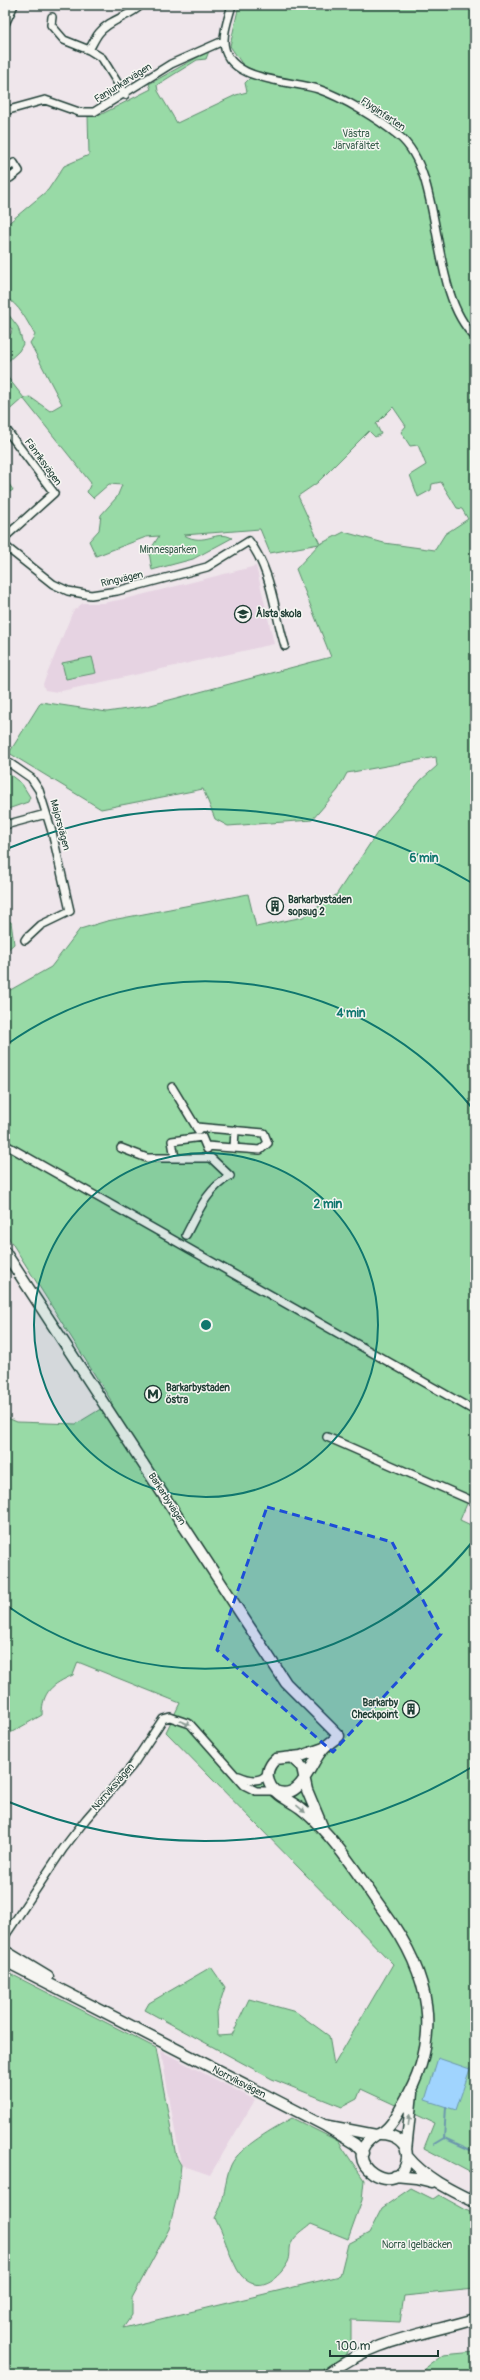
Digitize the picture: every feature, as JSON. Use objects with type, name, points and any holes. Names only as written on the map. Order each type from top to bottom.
[{"type":"street","points":[[5,24],[14,5]]},
{"type":"street","points":[[89,50],[99,33],[111,23],[136,10],[141,5]]},
{"type":"street","points":[[224,41],[232,5]]},
{"type":"street","points":[[52,17],[51,25],[64,40],[89,50],[102,58],[125,95]]},
{"type":"street","name":"Fanjunkarvägen","points":[[5,111],[45,100],[79,112],[94,112],[125,95],[171,64],[224,41]]},
{"type":"street","name":"Flyginfarten","points":[[224,41],[230,59],[239,69],[257,76],[317,89],[341,99],[400,137],[416,159],[427,190],[439,245],[456,309],[475,337]]},
{"type":"street","name":"Fänriksvägen","points":[[5,428],[54,493],[5,537]]},
{"type":"street","name":"Ringvägen","points":[[5,546],[53,584],[68,591],[91,595],[117,591],[201,569],[221,559],[249,541],[258,553],[266,568],[285,646]]},
{"type":"street","name":"Majorsvägen","points":[[5,760],[30,778],[39,790],[70,911],[41,925],[25,940],[27,937]]},
{"type":"street","points":[[5,825],[46,814]]},
{"type":"street","points":[[172,1087],[202,1137],[211,1158],[230,1176],[218,1183],[204,1200],[186,1235]]},
{"type":"street","points":[[196,1127],[264,1133],[268,1142],[260,1150],[206,1146]]},
{"type":"street","points":[[234,1148],[235,1130]]},
{"type":"street","points":[[175,1158],[172,1141],[202,1137]]},
{"type":"street","points":[[6,1145],[475,1411]]},
{"type":"street","points":[[121,1148],[147,1158],[211,1158]]},
{"type":"street","name":"Barkarbyvägen","points":[[5,1252],[286,1683],[339,1736]]},
{"type":"street","points":[[327,1437],[475,1502]]},
{"type":"street","name":"Norrviksvägen","points":[[5,1936],[63,1850],[140,1755],[163,1719],[170,1717],[190,1724],[238,1776],[244,1785],[256,1791],[275,1791],[281,1793],[292,1792],[301,1784],[324,1748],[339,1736]]},
{"type":"street","name":"Norrviksvägen","points":[[267,1774],[272,1763],[282,1757],[301,1756],[324,1748]]},
{"type":"street","points":[[289,1757],[302,1767],[303,1779],[325,1832]]},
{"type":"street","points":[[238,1776],[249,1780],[261,1778],[267,1774],[268,1780],[275,1791],[301,1808],[325,1832],[402,1937],[416,1964],[424,1990],[427,2017],[424,2052],[413,2089],[407,2154],[404,2168],[395,2176]]},
{"type":"street","name":"Norrviksvägen","points":[[5,1951],[113,2017]]},
{"type":"street","name":"Norrviksvägen","points":[[5,1961],[49,1985],[324,2125],[355,2144],[363,2153]]},
{"type":"street","name":"Norrviksvägen","points":[[5,1966],[49,1985]]},
{"type":"street","points":[[413,2089],[395,2119],[378,2135],[367,2142],[363,2153],[363,2160],[369,2172],[382,2178],[395,2176],[416,2178],[440,2185],[475,2202]]},
{"type":"street","name":"Norrviksvägen","points":[[324,2125],[378,2135]]},
{"type":"street","points":[[378,2135],[387,2134],[400,2140],[407,2154],[422,2171],[440,2185]]},
{"type":"street","points":[[327,2375],[352,2359],[390,2341],[443,2329],[475,2319]]},
{"type":"street","points":[[443,2329],[475,2327]]},
{"type":"highlighted area","points":[[267,1507],[392,1542],[441,1634],[333,1752],[217,1650]]},
{"type":"shaded area","points":[[256,566],[274,644],[57,692],[45,690],[43,684],[73,611],[83,603],[103,603],[129,598]]},
{"type":"shaded area","points":[[161,2051],[255,2100],[210,2175],[181,2165]]},
{"type":"green space","points":[[239,5],[475,5],[475,1485],[460,1520],[475,1527],[475,2175],[424,2148],[434,2123],[361,2089],[357,2099],[342,2107],[272,2079],[145,2010],[149,2003],[211,1967],[225,1987],[217,2012],[218,2036],[232,2035],[249,1999],[296,2012],[329,2036],[334,2065],[393,1964],[166,1732],[180,1703],[78,1662],[73,1675],[54,1685],[50,1689],[44,1700],[42,1715],[5,1736],[5,1417],[17,1422],[76,1424],[112,1402],[5,1232],[5,993],[51,967],[80,929],[107,921],[248,894],[256,927],[303,917],[336,895],[377,833],[421,780],[437,766],[436,757],[347,773],[338,790],[312,820],[228,826],[215,819],[203,789],[101,809],[9,753],[41,702],[107,712],[147,706],[331,657],[296,569],[319,544],[270,553],[260,529],[184,535],[198,539],[221,535],[232,538],[193,559],[152,570],[149,552],[159,536],[146,537],[96,556],[89,541],[99,530],[101,515],[117,497],[122,485],[109,484],[93,498],[87,492],[91,483],[23,398],[5,414],[5,374],[24,398],[30,397],[50,411],[62,404],[30,343],[35,335],[19,308],[5,297],[5,226],[48,190],[64,166],[89,155],[88,115],[100,115],[151,89],[149,84],[209,51],[206,59],[197,60],[157,85],[158,91],[177,123],[236,95],[247,92],[245,83],[251,77],[230,46]],"holes":[[[393,407],[406,426],[401,432],[410,446],[418,445],[426,465],[410,475],[418,497],[431,490],[432,484],[441,482],[457,508],[462,509],[468,519],[445,534],[435,550],[384,543],[344,532],[320,544],[298,496],[317,483],[369,431],[375,437],[381,434],[376,424]]]},
{"type":"green space","points":[[5,310],[18,327],[23,344],[19,351],[5,364],[5,339],[11,334],[12,329],[5,321]]},
{"type":"green space","points":[[5,478],[13,490],[5,495]]},
{"type":"green space","points":[[92,657],[96,673],[66,679],[62,663]]},
{"type":"green space","points":[[5,771],[22,784],[30,797],[28,802],[5,810]]},
{"type":"green space","points":[[5,921],[11,922],[14,944],[5,952]]},
{"type":"green space","name":"Norra Igelbäcken","points":[[5,1971],[156,2048],[176,2156],[181,2165],[178,2192],[169,2229],[132,2298],[132,2315],[123,2328],[340,2276],[348,2244],[369,2233],[382,2208],[411,2188],[433,2199],[439,2195],[475,2215],[475,2289],[404,2296],[400,2322],[351,2320],[351,2342],[346,2354],[319,2375],[5,2375]]},
{"type":"green space","points":[[292,2118],[338,2141],[364,2180],[362,2200],[348,2239],[311,2224],[293,2241],[290,2246],[289,2260],[283,2270],[271,2281],[264,2284],[257,2284],[250,2282],[243,2277],[237,2269],[215,2218],[219,2211],[231,2165],[235,2158],[258,2138]]},
{"type":"green space","points":[[475,2352],[475,2375],[416,2375],[443,2355]]},
{"type":"water","points":[[438,2058],[470,2069],[456,2110],[425,2100]]},
{"type":"waterway","points":[[446,2107],[444,2138],[475,2152]]},
{"type":"waterway","points":[[434,2144],[444,2138]]},
{"type":"place","name":"Ålsta skola","points":[[243,614]]},
{"type":"place","name":"Barkarbystaden sopsug 2","points":[[275,906]]},
{"type":"place","name":"Barkarbystaden östra","points":[[153,1394]]},
{"type":"place","name":"Barkarby Checkpoint","points":[[411,1709]]},
{"type":"park label","name":"Västra Järvafältet","points":[[356,140]]},
{"type":"park label","name":"Minnesparken","points":[[168,550]]}]
